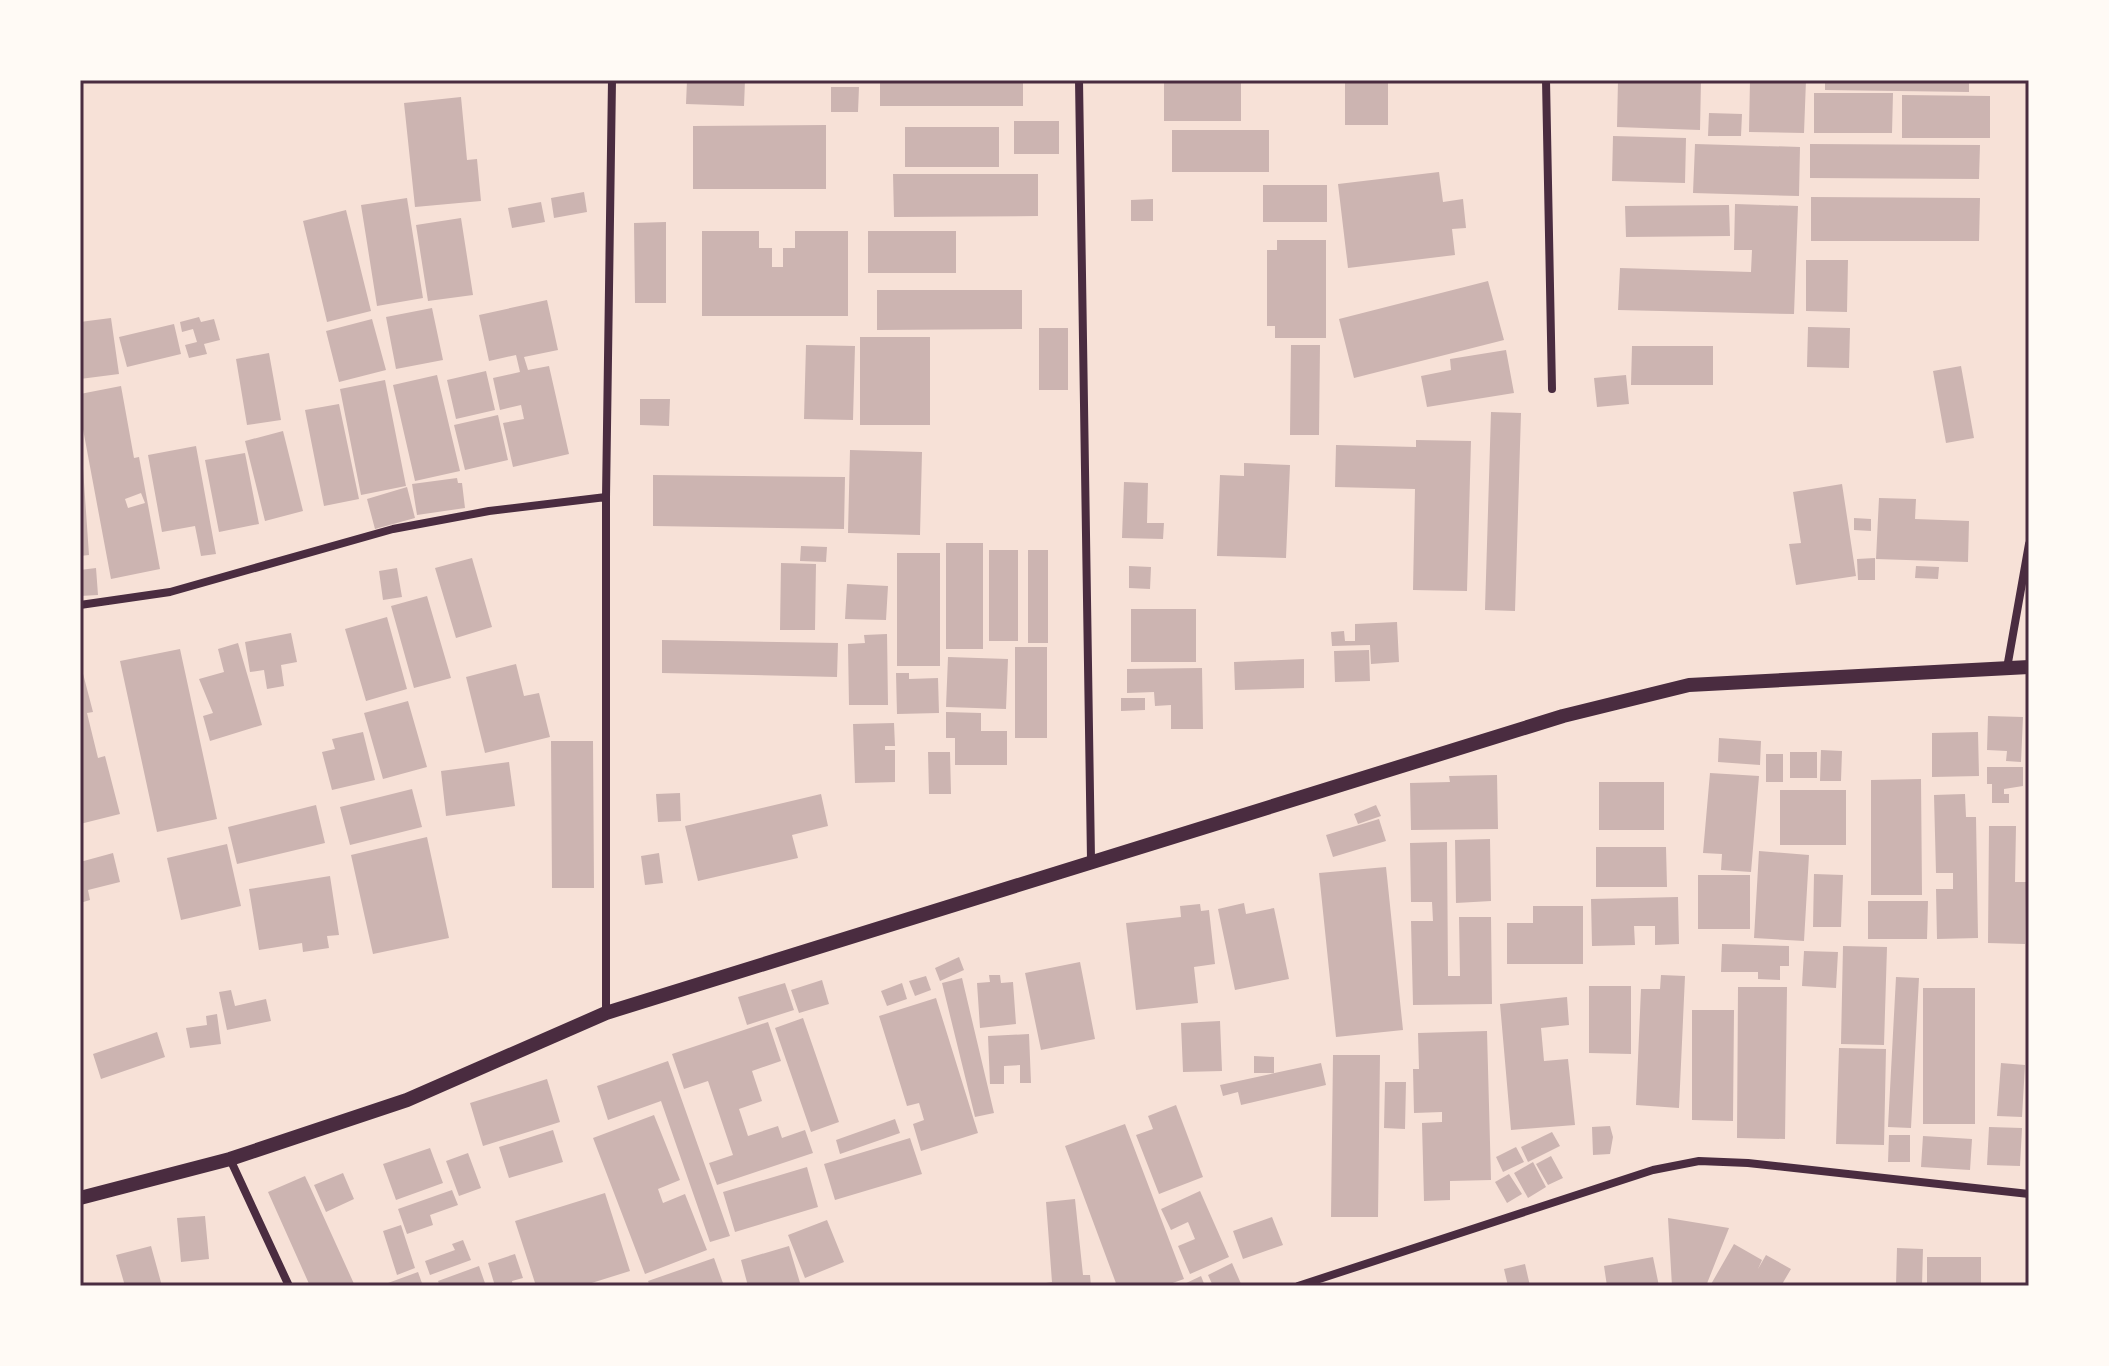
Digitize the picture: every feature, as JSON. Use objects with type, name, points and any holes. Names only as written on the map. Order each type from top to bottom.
[{"type":"street","points":[[606,1013],[606,497],[612,80]]},
{"type":"street","points":[[1079,80],[1091,859]]},
{"type":"street","points":[[1546,80],[1552,389]]},
{"type":"street","points":[[80,605],[170,592],[393,529],[489,511],[606,497]]},
{"type":"street","points":[[2007,668],[2029,544]]},
{"type":"street","points":[[80,1198],[230,1159],[407,1100],[606,1013],[1091,859],[1563,716],[1689,685],[2029,667]]},
{"type":"street","points":[[230,1159],[289,1286]]},
{"type":"street","points":[[1298,1286],[1653,1170],[1699,1161],[1748,1163],[2029,1194]]},
{"type":"building","points":[[687,80],[745,80],[744,106],[686,104]]},
{"type":"building","points":[[880,80],[1023,80],[1023,106],[880,106]]},
{"type":"building","points":[[1164,80],[1241,80],[1241,121],[1164,121]]},
{"type":"building","points":[[1345,80],[1388,80],[1388,125],[1345,125]]},
{"type":"building","points":[[1618,80],[1701,80],[1700,130],[1617,127]]},
{"type":"building","points":[[1750,80],[1806,80],[1804,133],[1749,132]]},
{"type":"building","points":[[1825,80],[1969,80],[1969,92],[1825,90]]},
{"type":"building","points":[[831,87],[859,87],[858,112],[831,112]]},
{"type":"building","points":[[1814,93],[1893,93],[1892,133],[1814,133]]},
{"type":"building","points":[[1902,95],[1990,96],[1990,138],[1902,138]]},
{"type":"building","points":[[461,97],[467,160],[477,159],[481,201],[415,207],[404,103]]},
{"type":"building","points":[[1709,113],[1742,114],[1741,136],[1708,136]]},
{"type":"building","points":[[1014,121],[1059,121],[1059,154],[1014,154]]},
{"type":"building","points":[[826,125],[826,189],[693,189],[693,126]]},
{"type":"building","points":[[905,127],[999,127],[999,167],[905,167]]},
{"type":"building","points":[[1172,130],[1269,130],[1269,172],[1172,172]]},
{"type":"building","points":[[1613,136],[1686,138],[1685,183],[1612,181]]},
{"type":"building","points":[[1695,144],[1800,147],[1799,196],[1693,193]]},
{"type":"building","points":[[1810,144],[1980,145],[1979,179],[1810,178]]},
{"type":"building","points":[[1439,172],[1443,202],[1463,199],[1466,228],[1452,229],[1455,255],[1348,268],[1338,184]]},
{"type":"building","points":[[893,174],[1038,174],[1038,216],[894,217]]},
{"type":"building","points":[[1263,185],[1327,185],[1327,222],[1263,222]]},
{"type":"building","points":[[584,192],[587,212],[554,218],[551,198]]},
{"type":"building","points":[[1811,197],[1980,198],[1979,241],[1811,241]]},
{"type":"building","points":[[407,198],[423,298],[377,306],[361,205]]},
{"type":"building","points":[[1153,199],[1153,221],[1131,221],[1131,200]]},
{"type":"building","points":[[541,202],[545,222],[512,228],[508,208]]},
{"type":"building","points":[[1735,204],[1798,206],[1794,314],[1618,310],[1620,268],[1751,272],[1752,250],[1734,250]]},
{"type":"building","points":[[1729,205],[1730,236],[1626,237],[1625,206]]},
{"type":"building","points":[[346,210],[371,311],[327,322],[303,221]]},
{"type":"building","points":[[461,218],[473,295],[428,301],[416,225]]},
{"type":"building","points":[[666,222],[666,303],[635,303],[634,223]]},
{"type":"building","points":[[702,231],[759,231],[759,248],[772,248],[772,267],[783,267],[783,248],[795,248],[795,231],[848,231],[848,316],[702,316]]},
{"type":"building","points":[[868,231],[956,231],[956,273],[868,273]]},
{"type":"building","points":[[1277,240],[1326,240],[1326,338],[1275,338],[1275,326],[1267,326],[1267,250],[1277,250]]},
{"type":"building","points":[[1806,260],[1848,260],[1847,312],[1806,311]]},
{"type":"building","points":[[1488,281],[1504,340],[1354,378],[1339,319]]},
{"type":"building","points":[[877,290],[1022,290],[1022,329],[877,330]]},
{"type":"building","points":[[547,300],[558,350],[524,357],[528,370],[549,366],[569,454],[513,467],[503,423],[524,419],[521,405],[500,410],[493,378],[520,372],[516,355],[489,361],[479,315]]},
{"type":"building","points":[[432,308],[443,360],[396,369],[386,317]]},
{"type":"building","points":[[199,317],[201,322],[214,319],[220,340],[204,344],[207,354],[189,358],[185,345],[197,342],[193,329],[182,332],[180,322]]},
{"type":"building","points":[[111,318],[119,374],[80,379],[80,322]]},
{"type":"building","points":[[372,319],[386,370],[339,382],[326,331]]},
{"type":"building","points":[[174,324],[181,354],[127,367],[119,337]]},
{"type":"building","points":[[1808,327],[1850,328],[1849,368],[1807,367]]},
{"type":"building","points":[[1039,328],[1068,328],[1068,390],[1039,390]]},
{"type":"building","points":[[860,337],[930,337],[930,425],[860,425]]},
{"type":"building","points":[[806,345],[855,346],[853,420],[804,419]]},
{"type":"building","points":[[1291,345],[1320,345],[1319,435],[1290,435]]},
{"type":"building","points":[[1632,346],[1713,346],[1713,385],[1631,385]]},
{"type":"building","points":[[1506,350],[1514,393],[1427,407],[1421,376],[1451,370],[1450,359]]},
{"type":"building","points":[[269,353],[281,420],[247,425],[236,359]]},
{"type":"building","points":[[1961,366],[1974,438],[1946,443],[1933,371]]},
{"type":"building","points":[[486,371],[495,410],[456,419],[447,380]]},
{"type":"building","points":[[437,375],[460,471],[415,481],[393,385]]},
{"type":"building","points":[[1626,375],[1629,404],[1597,407],[1594,378]]},
{"type":"building","points":[[385,380],[406,486],[361,495],[340,389]]},
{"type":"building","points":[[121,386],[134,458],[139,457],[160,569],[111,579],[80,413],[80,394]],"holes":[[[141,493],[145,503],[128,508],[125,499]]]},
{"type":"building","points":[[640,399],[670,399],[669,426],[640,425]]},
{"type":"building","points":[[339,404],[359,499],[324,506],[305,410]]},
{"type":"building","points":[[1491,412],[1521,413],[1515,611],[1485,610]]},
{"type":"building","points":[[498,415],[508,460],[465,470],[454,425]]},
{"type":"building","points":[[283,431],[303,511],[265,521],[245,441]]},
{"type":"building","points":[[1416,440],[1471,441],[1467,591],[1413,590],[1415,489],[1335,487],[1336,445],[1416,447]]},
{"type":"building","points":[[196,446],[216,554],[201,556],[195,526],[162,532],[148,455]]},
{"type":"building","points":[[850,450],[922,452],[920,535],[848,533]]},
{"type":"building","points":[[245,453],[259,524],[219,532],[205,460]]},
{"type":"building","points":[[1244,463],[1290,465],[1286,558],[1217,556],[1220,475],[1244,476]]},
{"type":"building","points":[[80,468],[83,468],[89,555],[80,556]]},
{"type":"building","points":[[653,475],[845,477],[844,529],[653,526]]},
{"type":"building","points":[[457,478],[458,483],[462,483],[465,508],[417,515],[412,484]]},
{"type":"building","points":[[1124,482],[1148,483],[1147,523],[1164,523],[1163,539],[1122,538]]},
{"type":"building","points":[[1842,484],[1856,576],[1796,585],[1789,544],[1801,543],[1793,492]]},
{"type":"building","points":[[407,487],[415,518],[375,529],[367,499]]},
{"type":"building","points":[[1879,498],[1916,499],[1915,519],[1969,521],[1968,562],[1876,559]]},
{"type":"building","points":[[1854,518],[1871,519],[1871,531],[1854,530]]},
{"type":"building","points":[[946,543],[983,543],[983,649],[946,649]]},
{"type":"building","points":[[801,546],[827,547],[826,562],[800,561]]},
{"type":"building","points":[[989,550],[1018,550],[1018,641],[989,641]]},
{"type":"building","points":[[1028,550],[1048,550],[1048,643],[1028,643]]},
{"type":"building","points":[[897,553],[940,553],[940,666],[897,666]]},
{"type":"building","points":[[472,558],[492,627],[456,638],[435,568]]},
{"type":"building","points":[[1875,558],[1875,580],[1858,580],[1857,559]]},
{"type":"building","points":[[781,563],[816,564],[815,630],[780,630]]},
{"type":"building","points":[[1129,566],[1151,567],[1150,589],[1129,588]]},
{"type":"building","points":[[1916,566],[1939,567],[1938,579],[1915,578]]},
{"type":"building","points":[[96,568],[98,595],[80,596],[80,570]]},
{"type":"building","points":[[397,568],[402,597],[383,600],[379,571]]},
{"type":"building","points":[[847,584],[888,586],[886,620],[845,619]]},
{"type":"building","points":[[427,596],[451,678],[414,688],[391,606]]},
{"type":"building","points":[[1131,609],[1196,609],[1196,662],[1131,662]]},
{"type":"building","points":[[387,617],[407,689],[366,701],[345,629]]},
{"type":"building","points":[[1397,622],[1399,662],[1371,664],[1370,645],[1332,646],[1331,632],[1344,631],[1345,641],[1355,641],[1355,624]]},
{"type":"building","points":[[291,633],[297,662],[281,665],[284,686],[267,689],[264,670],[250,672],[245,642]]},
{"type":"building","points":[[887,634],[888,705],[849,705],[848,644],[865,643],[864,635]]},
{"type":"building","points":[[662,640],[838,643],[837,677],[662,673]]},
{"type":"building","points":[[238,643],[262,725],[210,741],[203,716],[213,713],[199,679],[224,672],[218,649]]},
{"type":"building","points":[[1015,647],[1047,647],[1047,738],[1015,738]]},
{"type":"building","points":[[180,649],[217,819],[157,832],[120,661]]},
{"type":"building","points":[[1369,650],[1370,681],[1335,682],[1334,651]]},
{"type":"building","points":[[948,657],[1008,659],[1006,709],[946,707]]},
{"type":"building","points":[[1304,659],[1304,688],[1235,690],[1234,662]]},
{"type":"building","points":[[80,662],[93,712],[87,713],[98,758],[105,756],[120,814],[80,824]]},
{"type":"building","points":[[516,664],[524,696],[539,693],[550,737],[485,753],[466,677]]},
{"type":"building","points":[[1202,668],[1203,729],[1171,729],[1171,705],[1155,706],[1154,692],[1127,693],[1127,669]]},
{"type":"building","points":[[896,673],[909,673],[909,679],[938,678],[939,713],[897,714]]},
{"type":"building","points":[[1121,698],[1145,698],[1145,710],[1121,711]]},
{"type":"building","points":[[408,701],[427,767],[383,779],[364,713]]},
{"type":"building","points":[[946,712],[981,713],[981,731],[1007,731],[1007,765],[955,765],[955,738],[946,738]]},
{"type":"building","points":[[1988,716],[2023,717],[2021,762],[2006,761],[2007,751],[1987,750]]},
{"type":"building","points":[[894,723],[895,746],[885,746],[885,750],[895,750],[895,782],[855,783],[853,724]]},
{"type":"building","points":[[363,732],[375,780],[332,790],[322,752],[335,749],[332,739]]},
{"type":"building","points":[[1978,732],[1979,776],[1932,777],[1932,733]]},
{"type":"building","points":[[1719,738],[1761,741],[1760,765],[1718,762]]},
{"type":"building","points":[[551,741],[593,741],[594,888],[552,888]]},
{"type":"building","points":[[1821,750],[1842,751],[1841,781],[1820,781]]},
{"type":"building","points":[[928,752],[950,752],[951,794],[929,794]]},
{"type":"building","points":[[1790,752],[1817,752],[1817,778],[1790,778]]},
{"type":"building","points":[[1766,754],[1783,754],[1783,782],[1766,782]]},
{"type":"building","points":[[509,762],[515,806],[446,816],[441,771]]},
{"type":"building","points":[[1987,767],[2023,767],[2023,786],[2004,789],[2004,794],[2009,794],[2009,803],[1992,803],[1992,784],[1987,784]]},
{"type":"building","points":[[1710,773],[1759,776],[1751,872],[1721,870],[1722,854],[1703,853]]},
{"type":"building","points":[[1497,775],[1498,829],[1411,830],[1410,783],[1450,782],[1449,776]]},
{"type":"building","points":[[1921,779],[1922,895],[1871,895],[1871,780]]},
{"type":"building","points":[[1599,782],[1664,782],[1664,830],[1599,830]]},
{"type":"building","points":[[412,789],[422,827],[350,845],[340,807]]},
{"type":"building","points":[[1780,790],[1846,790],[1846,845],[1780,845]]},
{"type":"building","points":[[680,793],[681,821],[658,822],[656,794]]},
{"type":"building","points":[[821,794],[828,826],[792,835],[798,858],[698,881],[685,826]]},
{"type":"building","points":[[1965,794],[1966,817],[1976,817],[1978,938],[1937,939],[1936,889],[1953,889],[1953,873],[1936,873],[1934,795]]},
{"type":"building","points":[[316,805],[325,843],[237,864],[228,827]]},
{"type":"building","points":[[1376,805],[1381,816],[1358,824],[1354,814]]},
{"type":"building","points":[[1379,819],[1386,841],[1333,857],[1326,835]]},
{"type":"building","points":[[1989,826],[2016,826],[2015,882],[2026,882],[2025,944],[1988,943]]},
{"type":"building","points":[[427,837],[449,938],[373,954],[351,855]]},
{"type":"building","points":[[1490,839],[1491,901],[1456,903],[1455,840]]},
{"type":"building","points":[[1447,842],[1448,976],[1460,976],[1459,917],[1491,917],[1492,1004],[1413,1005],[1411,921],[1433,921],[1432,902],[1411,902],[1410,843]]},
{"type":"building","points":[[227,844],[241,906],[181,920],[167,858]]},
{"type":"building","points":[[1596,847],[1666,847],[1667,887],[1596,887]]},
{"type":"building","points":[[1759,851],[1809,855],[1804,941],[1754,938]]},
{"type":"building","points":[[113,853],[120,882],[88,890],[90,900],[80,903],[80,862]]},
{"type":"building","points":[[659,853],[663,883],[645,885],[641,856]]},
{"type":"building","points":[[1386,867],[1403,1030],[1336,1037],[1319,873]]},
{"type":"building","points":[[1814,874],[1843,875],[1841,927],[1813,927]]},
{"type":"building","points":[[1698,875],[1750,875],[1750,929],[1698,929]]},
{"type":"building","points":[[330,876],[339,935],[327,936],[329,948],[303,952],[302,943],[259,950],[249,889]]},
{"type":"building","points":[[1678,897],[1679,944],[1655,945],[1655,926],[1634,926],[1635,945],[1592,946],[1591,899]]},
{"type":"building","points":[[1868,901],[1928,901],[1927,939],[1868,939]]},
{"type":"building","points":[[1244,903],[1246,914],[1274,908],[1289,979],[1235,990],[1218,909]]},
{"type":"building","points":[[1200,904],[1201,911],[1209,910],[1215,964],[1194,967],[1198,1003],[1136,1010],[1126,923],[1181,917],[1180,906]]},
{"type":"building","points":[[1533,906],[1583,906],[1583,964],[1507,964],[1507,923],[1533,923]]},
{"type":"building","points":[[1722,944],[1789,946],[1789,966],[1780,966],[1780,980],[1758,979],[1758,972],[1721,972]]},
{"type":"building","points":[[1843,946],[1887,947],[1884,1045],[1841,1044]]},
{"type":"building","points":[[1804,951],[1838,952],[1836,988],[1802,986]]},
{"type":"building","points":[[959,957],[964,970],[940,981],[935,968]]},
{"type":"building","points":[[1080,962],[1095,1039],[1041,1050],[1025,973]]},
{"type":"building","points":[[989,975],[1000,975],[1001,983],[1013,982],[1016,1024],[980,1028],[977,983],[990,982]]},
{"type":"building","points":[[1661,975],[1685,976],[1679,1108],[1636,1105],[1641,989],[1660,989]]},
{"type":"building","points":[[926,976],[931,990],[915,996],[909,981]]},
{"type":"building","points":[[1896,977],[1919,978],[1911,1128],[1888,1127]]},
{"type":"building","points":[[962,978],[994,1113],[975,1117],[942,983]]},
{"type":"building","points":[[822,980],[829,1004],[799,1013],[791,990]]},
{"type":"building","points":[[785,983],[794,1010],[747,1025],[738,997]]},
{"type":"building","points":[[902,983],[907,999],[887,1006],[881,991]]},
{"type":"building","points":[[1589,986],[1631,986],[1631,1054],[1589,1053]]},
{"type":"building","points":[[1738,987],[1787,987],[1785,1139],[1737,1138]]},
{"type":"building","points":[[1923,988],[1975,988],[1975,1124],[1923,1124]]},
{"type":"building","points":[[231,990],[235,1006],[266,999],[271,1021],[227,1030],[219,992]]},
{"type":"building","points":[[1567,997],[1569,1025],[1541,1028],[1544,1061],[1568,1059],[1575,1125],[1511,1130],[1500,1004]]},
{"type":"building","points":[[936,998],[978,1133],[921,1151],[913,1124],[924,1120],[919,1103],[907,1106],[879,1016]]},
{"type":"building","points":[[1692,1010],[1734,1010],[1733,1121],[1692,1120]]},
{"type":"building","points":[[217,1014],[221,1044],[190,1048],[186,1028],[207,1025],[206,1016]]},
{"type":"building","points":[[803,1018],[839,1122],[811,1132],[775,1028]]},
{"type":"building","points":[[1220,1021],[1222,1071],[1183,1072],[1181,1023]]},
{"type":"building","points":[[768,1022],[781,1061],[752,1071],[762,1101],[739,1109],[748,1136],[778,1126],[782,1138],[805,1130],[813,1153],[717,1185],[709,1163],[733,1155],[708,1081],[684,1089],[672,1054]]},
{"type":"building","points":[[1487,1031],[1491,1180],[1450,1181],[1450,1200],[1424,1201],[1422,1123],[1442,1122],[1442,1112],[1414,1113],[1413,1069],[1419,1069],[1418,1033]]},
{"type":"building","points":[[157,1032],[165,1057],[101,1079],[93,1054]]},
{"type":"building","points":[[1029,1034],[1031,1083],[1020,1083],[1020,1065],[1004,1066],[1004,1084],[990,1084],[988,1036]]},
{"type":"building","points":[[1839,1048],[1886,1049],[1884,1145],[1836,1144]]},
{"type":"building","points":[[1333,1055],[1380,1055],[1378,1217],[1331,1217]]},
{"type":"building","points":[[1254,1056],[1274,1057],[1274,1073],[1254,1073]]},
{"type":"building","points":[[668,1061],[730,1236],[710,1242],[661,1101],[608,1120],[597,1086]]},
{"type":"building","points":[[1321,1063],[1326,1085],[1241,1105],[1238,1092],[1223,1096],[1220,1085]]},
{"type":"building","points":[[2001,1063],[2025,1065],[2022,1117],[1997,1116]]},
{"type":"building","points":[[547,1079],[560,1122],[483,1146],[470,1103]]},
{"type":"building","points":[[1385,1082],[1406,1082],[1405,1129],[1384,1128]]},
{"type":"building","points":[[1176,1105],[1203,1177],[1159,1194],[1136,1135],[1153,1129],[1148,1116]]},
{"type":"building","points":[[654,1115],[680,1180],[658,1189],[663,1203],[685,1194],[707,1250],[645,1274],[593,1138]]},
{"type":"building","points":[[895,1119],[900,1133],[840,1154],[836,1140]]},
{"type":"building","points":[[1125,1124],[1184,1279],[1164,1286],[1117,1286],[1065,1146]]},
{"type":"building","points":[[1610,1126],[1613,1137],[1610,1154],[1593,1155],[1592,1127]]},
{"type":"building","points":[[1989,1127],[2022,1128],[2020,1166],[1987,1165]]},
{"type":"building","points":[[553,1130],[563,1162],[509,1178],[499,1147]]},
{"type":"building","points":[[1552,1132],[1560,1146],[1528,1162],[1521,1147]]},
{"type":"building","points":[[1889,1135],[1910,1135],[1910,1162],[1888,1162]]},
{"type":"building","points":[[1923,1136],[1972,1139],[1970,1170],[1921,1167]]},
{"type":"building","points":[[910,1138],[922,1174],[835,1200],[824,1164]]},
{"type":"building","points":[[1516,1147],[1524,1162],[1503,1172],[1496,1157]]},
{"type":"building","points":[[430,1148],[443,1183],[396,1200],[383,1164]]},
{"type":"building","points":[[468,1153],[481,1188],[459,1196],[446,1161]]},
{"type":"building","points":[[1551,1156],[1563,1178],[1548,1185],[1536,1164]]},
{"type":"building","points":[[1533,1162],[1546,1187],[1528,1198],[1514,1173]]},
{"type":"building","points":[[807,1167],[818,1207],[735,1232],[723,1192]]},
{"type":"building","points":[[343,1173],[354,1199],[326,1212],[314,1185]]},
{"type":"building","points":[[1509,1174],[1522,1194],[1507,1203],[1495,1182]]},
{"type":"building","points":[[305,1176],[355,1286],[310,1286],[268,1192]]},
{"type":"building","points":[[452,1190],[458,1205],[430,1215],[433,1225],[407,1234],[398,1209]]},
{"type":"building","points":[[1200,1191],[1229,1257],[1190,1274],[1178,1246],[1195,1239],[1188,1222],[1171,1230],[1161,1209]]},
{"type":"building","points":[[605,1193],[630,1271],[582,1286],[536,1286],[515,1221]]},
{"type":"building","points":[[1075,1199],[1083,1275],[1090,1275],[1091,1286],[1046,1286],[1046,1283],[1052,1282],[1046,1202]]},
{"type":"building","points":[[205,1216],[209,1259],[181,1262],[177,1218]]},
{"type":"building","points":[[1272,1217],[1283,1245],[1243,1259],[1233,1231]]},
{"type":"building","points":[[1668,1218],[1729,1228],[1706,1286],[1672,1286]]},
{"type":"building","points":[[827,1220],[844,1262],[805,1278],[788,1235]]},
{"type":"building","points":[[401,1225],[415,1268],[397,1275],[383,1231]]},
{"type":"building","points":[[463,1240],[471,1260],[430,1275],[425,1261],[455,1250],[452,1244]]},
{"type":"building","points":[[1734,1244],[1762,1260],[1758,1269],[1766,1255],[1791,1269],[1781,1286],[1710,1286]]},
{"type":"building","points":[[151,1246],[162,1286],[125,1286],[116,1255]]},
{"type":"building","points":[[789,1246],[801,1286],[748,1286],[741,1260]]},
{"type":"building","points":[[1897,1248],[1923,1249],[1922,1286],[1896,1286]]},
{"type":"building","points":[[515,1254],[523,1278],[512,1281],[513,1286],[495,1286],[488,1263]]},
{"type":"building","points":[[1653,1257],[1659,1286],[1607,1286],[1604,1266]]},
{"type":"building","points":[[1927,1257],[1981,1257],[1981,1286],[1927,1286]]},
{"type":"building","points":[[714,1258],[724,1286],[650,1286],[648,1281]]},
{"type":"building","points":[[1232,1263],[1242,1286],[1213,1286],[1208,1275]]},
{"type":"building","points":[[1525,1264],[1530,1286],[1508,1286],[1504,1269]]},
{"type":"building","points":[[479,1266],[486,1286],[440,1286],[438,1281]]},
{"type":"building","points":[[418,1272],[423,1286],[389,1286],[388,1283]]},
{"type":"building","points":[[1201,1276],[1205,1286],[1180,1286]]}]
